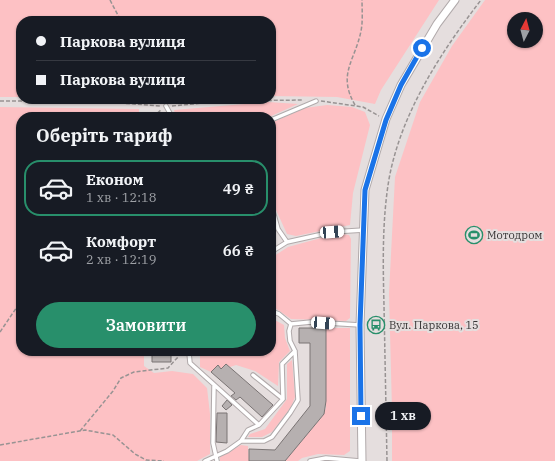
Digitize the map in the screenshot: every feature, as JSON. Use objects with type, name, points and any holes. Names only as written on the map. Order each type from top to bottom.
[{"type":"street","points":[[361,461],[360,325],[365,190],[386,120],[401,85],[437,24],[456,0]]},
{"type":"lane","points":[[276,118],[316,101]]},
{"type":"lane","points":[[166,106],[169,112]]},
{"type":"lane","points":[[276,221],[278,228],[287,242]]},
{"type":"lane","points":[[276,249],[287,242],[332,232],[364,230]]},
{"type":"lane","points":[[276,313],[291,324],[311,322],[360,325]]},
{"type":"lane","points":[[241,441],[264,441],[272,438],[298,400],[295,351],[290,341],[289,331],[291,324]]},
{"type":"lane","points":[[205,461],[217,456],[241,441],[248,430],[259,426],[283,399],[282,364],[295,351]]},
{"type":"lane","points":[[189,356],[190,363],[259,426]]},
{"type":"lane","points":[[253,375],[283,399]]},
{"type":"lane","points":[[214,386],[214,443],[217,461]]},
{"type":"lane","points":[[310,461],[326,458],[361,461]]},
{"type":"path","points":[[110,0],[118,16]]},
{"type":"path","points":[[354,105],[348,94],[346,78],[348,67],[361,31],[362,0]]},
{"type":"path","points":[[387,461],[384,232],[390,179],[402,138],[417,100],[454,38],[481,0]]},
{"type":"path","points":[[276,99],[303,100]]},
{"type":"path","points":[[0,101],[16,101]]},
{"type":"path","points":[[316,101],[363,107],[386,120]]},
{"type":"path","points":[[138,104],[166,106],[190,104]]},
{"type":"path","points":[[159,112],[166,106]]},
{"type":"path","points":[[0,332],[16,309]]},
{"type":"path","points":[[80,431],[113,391],[121,378],[134,372],[168,368],[178,356]]},
{"type":"path","points":[[0,445],[85,430],[114,435],[135,454],[146,460],[164,461]]},
{"type":"shaded area","points":[[0,0],[439,0],[381,90],[375,104],[337,97],[276,96],[276,16],[16,16],[16,97],[0,97]]},
{"type":"shaded area","name":"Мотодром","points":[[485,0],[555,0],[555,461],[392,461],[389,293],[395,177],[420,102],[452,46]]},
{"type":"shaded area","points":[[276,103],[298,104],[276,114],[276,112],[175,112],[174,110],[244,104],[276,104]]},
{"type":"shaded area","points":[[327,105],[352,107],[365,112],[370,125],[353,193],[350,225],[296,236],[287,234],[276,210],[276,121],[305,108]]},
{"type":"shaded area","points":[[0,107],[139,109],[139,112],[16,112],[16,356],[144,356],[144,366],[154,373],[172,371],[193,374],[207,388],[210,414],[210,454],[197,461],[0,461]]},
{"type":"shaded area","points":[[332,235],[349,235],[351,239],[350,318],[346,321],[291,319],[276,309],[276,255],[288,247]]},
{"type":"shaded area","points":[[276,321],[284,325],[285,338],[290,351],[279,362],[278,386],[255,371],[236,365],[230,367],[226,364],[221,369],[218,365],[211,372],[200,367],[200,356],[276,356]]},
{"type":"shaded area","points":[[326,328],[350,328],[350,451],[344,455],[318,454],[302,458],[298,461],[285,461],[321,418],[326,408]]},
{"type":"shaded area","points":[[292,360],[295,397],[291,407],[272,432],[262,437],[248,437],[250,434],[265,429],[287,399],[287,364]]},
{"type":"shaded area","points":[[241,445],[248,446],[249,461],[220,461],[220,457]]},
{"type":"building","points":[[299,328],[326,328],[326,401],[324,414],[285,461],[249,461],[249,449],[275,450],[310,406],[310,343],[299,343]]},
{"type":"building","points":[[152,356],[171,356],[171,362],[152,362]]},
{"type":"building","points":[[226,364],[273,405],[262,417],[240,397],[236,400],[231,396],[235,393],[211,372],[218,365],[221,369]]},
{"type":"building","points":[[227,400],[232,405],[226,410],[222,406]]},
{"type":"building","points":[[217,413],[227,413],[227,443],[216,442]]},
{"type":"place","name":"Мотодром","points":[[474,235]]},
{"type":"place","name":"Вул. Паркова, 15","points":[[376,325]]},
{"type":"route","points":[[361,416],[360,325],[365,190],[386,120],[401,85],[422,48]]}]
